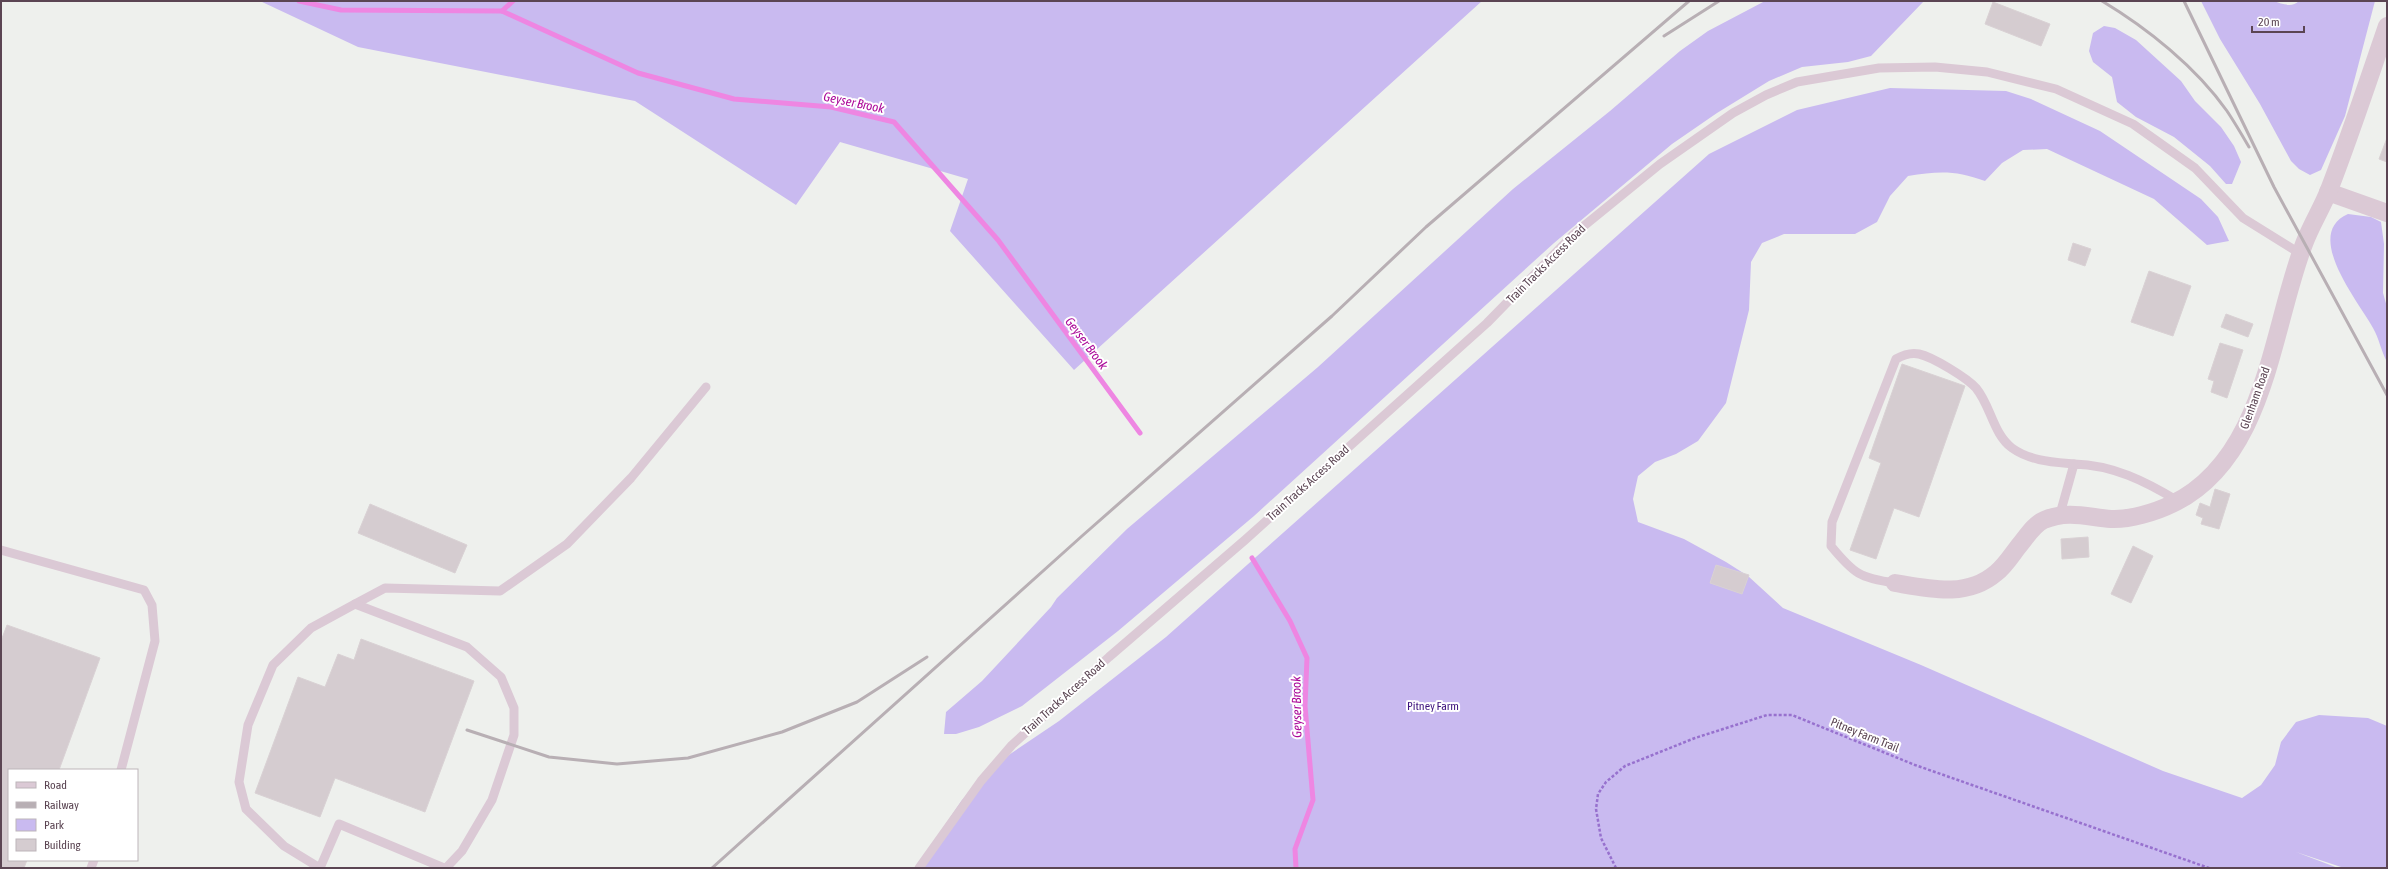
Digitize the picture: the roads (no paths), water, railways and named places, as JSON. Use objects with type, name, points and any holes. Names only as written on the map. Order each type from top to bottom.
[{"type":"street","points":[[2387,26],[2328,192],[2387,213]]},
{"type":"street","name":"Glenham Road","points":[[1895,583],[1955,590],[1979,585],[1997,572],[2041,521],[2060,514],[2071,513],[2113,519],[2142,514],[2178,501],[2221,468],[2244,432],[2256,404],[2303,249],[2328,192]]},
{"type":"lane","name":"Train Tracks Access Road","points":[[919,868],[981,781],[1007,751],[1092,672],[1245,540],[1487,323],[1574,234],[1660,164],[1733,114],[1766,95],[1797,82],[1879,68],[1935,67],[1987,72],[2056,89],[2133,124],[2195,168],[2243,218],[2303,249]]},
{"type":"lane","points":[[1895,583],[1868,579],[1847,565],[1831,546],[1832,522],[1896,359],[1904,354],[1919,354],[1952,370],[1976,388],[1993,422],[2012,448],[2033,459],[2117,470],[2151,485],[2178,501]]},
{"type":"lane","points":[[355,604],[467,647],[501,677],[514,708],[514,735],[492,800],[462,851],[445,868],[339,824],[320,868],[284,846],[246,809],[239,782],[248,725],[273,665],[311,628],[355,604],[385,588],[500,591],[527,574],[567,544],[631,478],[706,387]]},
{"type":"lane","points":[[2060,514],[2074,464]]},
{"type":"lane","points":[[1,550],[144,590],[152,605],[155,641],[121,769]]},
{"type":"waterway","name":"Geyser Brook","points":[[299,1],[341,10],[502,11],[638,73],[734,99],[831,107],[894,122],[998,240],[1140,433]]},
{"type":"waterway","points":[[502,11],[513,1]]},
{"type":"waterway","name":"Geyser Brook","points":[[1252,558],[1290,621],[1307,658],[1305,706],[1313,800],[1295,849],[1296,868]]},
{"type":"railway","points":[[712,868],[1082,536],[1332,316],[1426,227],[1689,1]]},
{"type":"railway","points":[[1664,36],[1719,1]]},
{"type":"railway","points":[[2102,1],[2136,23],[2186,64],[2215,95],[2236,124],[2249,147]]},
{"type":"railway","points":[[2184,1],[2274,187],[2387,395]]},
{"type":"railway","points":[[467,730],[549,757],[617,764],[688,758],[782,732],[857,702],[927,657]]},
{"type":"park label","name":"Pitney Farm","points":[[1433,706]]}]
